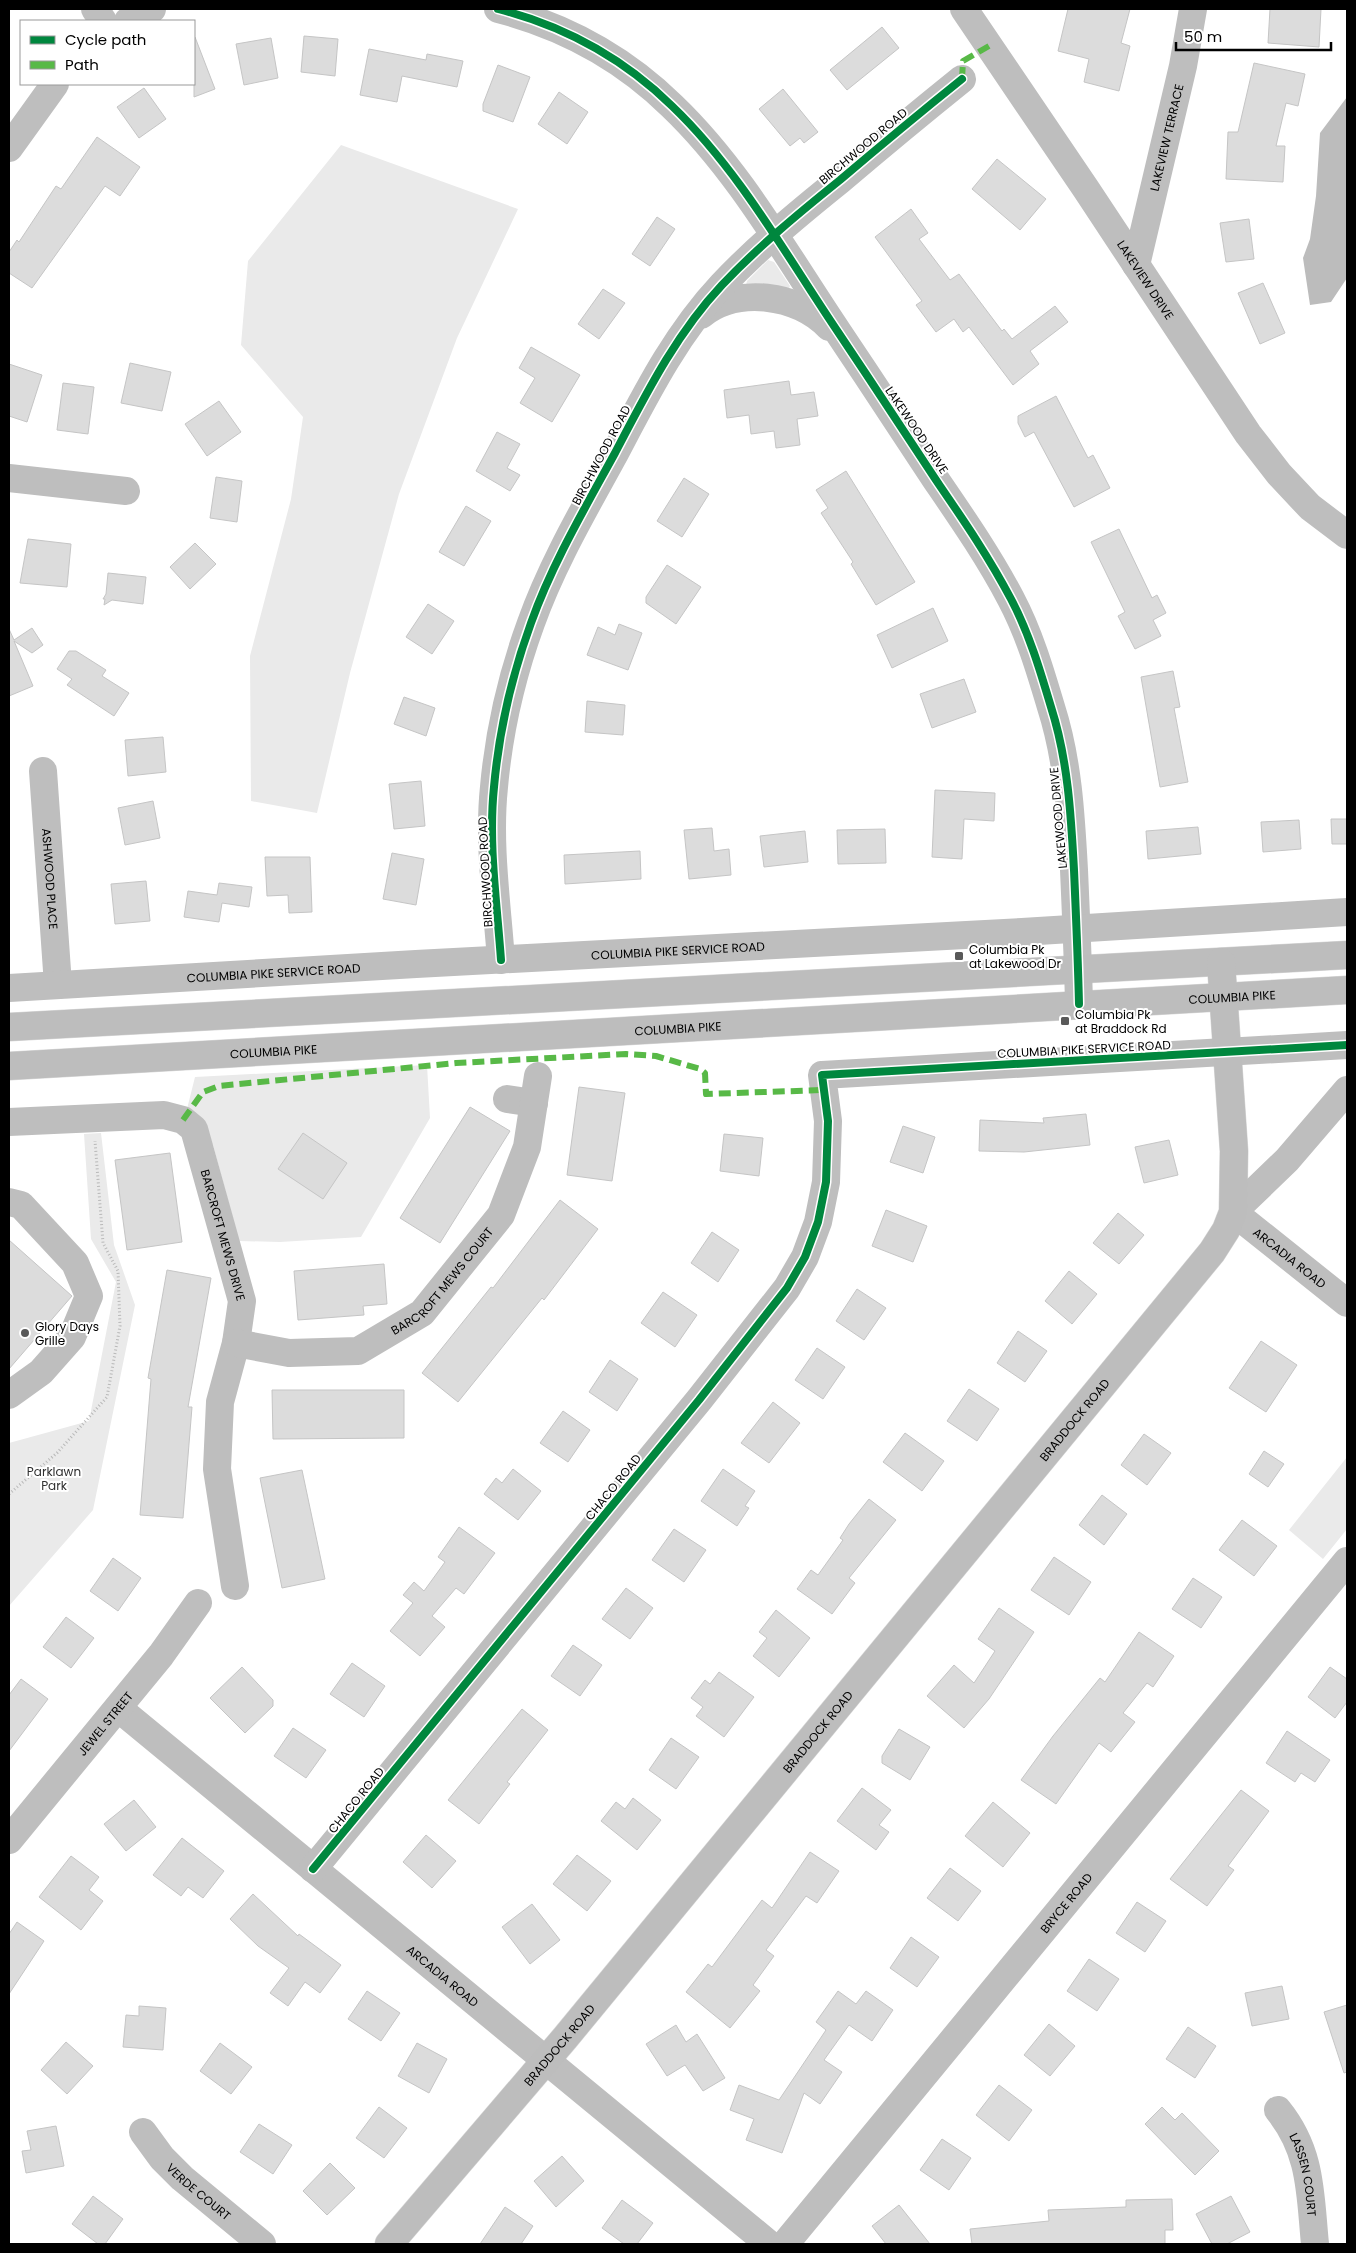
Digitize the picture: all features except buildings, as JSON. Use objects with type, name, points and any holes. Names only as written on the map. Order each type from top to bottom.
[{"type":"main road","points":[[9,1027],[1347,956]]},
{"type":"main road","name":"BRADDOCK ROAD","points":[[389,2244],[546,2061],[1212,1252],[1226,1230],[1233,1212],[1234,1151],[1222,962]]},
{"type":"main road","name":"COLUMBIA PIKE","points":[[9,1066],[1347,990]]},
{"type":"street","points":[[95,9],[102,20]]},
{"type":"street","points":[[130,20],[152,9]]},
{"type":"street","name":"LAKEWOOD DRIVE","points":[[498,9],[529,17],[566,32],[604,52],[639,77],[672,106],[707,143],[749,198],[972,533],[1011,599],[1030,642],[1053,711],[1065,765],[1071,816],[1079,1004]]},
{"type":"street","name":"LAKEVIEW DRIVE","points":[[964,9],[1248,434],[1310,507],[1347,535]]},
{"type":"street","name":"LAKEVIEW TERRACE","points":[[1136,265],[1183,66],[1193,9]]},
{"type":"street","name":"BIRCHWOOD ROAD","points":[[501,960],[492,837],[493,788],[500,739],[514,674],[531,622],[546,586],[591,496],[663,362],[721,286],[773,235],[962,79]]},
{"type":"street","points":[[9,148],[55,85]]},
{"type":"street","name":"BIRCHWOOD ROAD","points":[[689,326],[707,310],[729,300],[755,297],[783,300],[806,310],[826,324],[847,346]]},
{"type":"street","points":[[9,478],[126,491]]},
{"type":"street","name":"ASHWOOD PLACE","points":[[43,771],[58,985]]},
{"type":"street","name":"COLUMBIA PIKE SERVICE ROAD","points":[[9,988],[1347,912]]},
{"type":"street","name":"COLUMBIA PIKE SERVICE ROAD","points":[[822,1075],[1347,1045]]},
{"type":"street","name":"CHACO ROAD","points":[[313,1869],[699,1400],[787,1288],[804,1257],[818,1222],[826,1182],[829,1145],[822,1075]]},
{"type":"street","name":"BARCROFT MEWS COURT","points":[[236,1343],[289,1353],[358,1351],[422,1313],[501,1215],[527,1147],[538,1076]]},
{"type":"street","name":"BRADDOCK ROAD","points":[[1233,1212],[1287,1160],[1347,1090]]},
{"type":"street","points":[[507,1098],[534,1103]]},
{"type":"street","name":"BARCROFT MEWS DRIVE","points":[[9,1122],[164,1114],[183,1120],[194,1129],[242,1301],[236,1343],[220,1402],[217,1469],[235,1586]]},
{"type":"street","points":[[9,1202],[21,1205],[75,1263],[89,1296],[72,1337],[41,1372],[9,1395]]},
{"type":"street","name":"ARCADIA ROAD","points":[[1233,1212],[1347,1303]]},
{"type":"street","name":"BRYCE ROAD","points":[[785,2244],[1347,1561]]},
{"type":"street","name":"JEWEL STREET","points":[[9,1840],[161,1655],[198,1603]]},
{"type":"street","name":"ARCADIA ROAD","points":[[118,1708],[768,2244]]},
{"type":"street","name":"LASSEN COURT","points":[[1278,2110],[1299,2141],[1306,2163],[1315,2244]]},
{"type":"street","name":"VERDE COURT","points":[[143,2132],[162,2158],[182,2178],[262,2244]]},
{"type":"green space","points":[[341,145],[518,209],[457,338],[399,494],[350,673],[317,813],[251,801],[250,656],[291,499],[303,417],[241,345],[248,261]]},
{"type":"green space","points":[[768,260],[774,262],[790,286],[788,291],[746,285],[747,281]]},
{"type":"green space","points":[[427,1065],[430,1118],[361,1237],[280,1242],[239,1241],[213,1145],[186,1113],[195,1077]]},
{"type":"green space","name":"Parklawn Park","points":[[101,1133],[114,1245],[135,1305],[93,1510],[9,1606],[9,1443],[89,1421],[116,1282],[91,1239],[84,1134]]},
{"type":"green space","points":[[1347,1457],[1347,1529],[1323,1559],[1289,1530]]},
{"type":"shaded area","points":[[1347,97],[1347,278],[1331,302],[1310,305],[1303,258],[1310,239],[1316,196],[1320,133]]},
{"type":"marked path","points":[[962,79],[963,61],[989,46]]},
{"type":"marked path","points":[[183,1120],[203,1092],[219,1086],[456,1063],[626,1054],[656,1056],[700,1069],[705,1073],[706,1094],[824,1090]]},
{"type":"cycle path","points":[[498,9],[546,25],[591,46],[613,59],[653,89],[696,131],[719,157],[761,214],[994,568],[1029,638],[1057,727],[1065,767],[1072,829],[1079,1004]]},
{"type":"cycle path","points":[[501,960],[492,830],[492,808],[499,745],[512,683],[524,643],[539,601],[570,536],[663,365],[705,304],[750,257],[780,230],[962,79]]},
{"type":"cycle path","points":[[313,1869],[699,1400],[787,1288],[805,1257],[818,1222],[826,1182],[828,1121],[822,1075],[1347,1045]]},
{"type":"place","name":"Columbia Pk at Lakewood Dr","points":[[959,956]]},
{"type":"place","name":"Columbia Pk at Braddock Rd","points":[[1065,1021]]},
{"type":"place","name":"Glory Days Grille","points":[[25,1333]]}]
